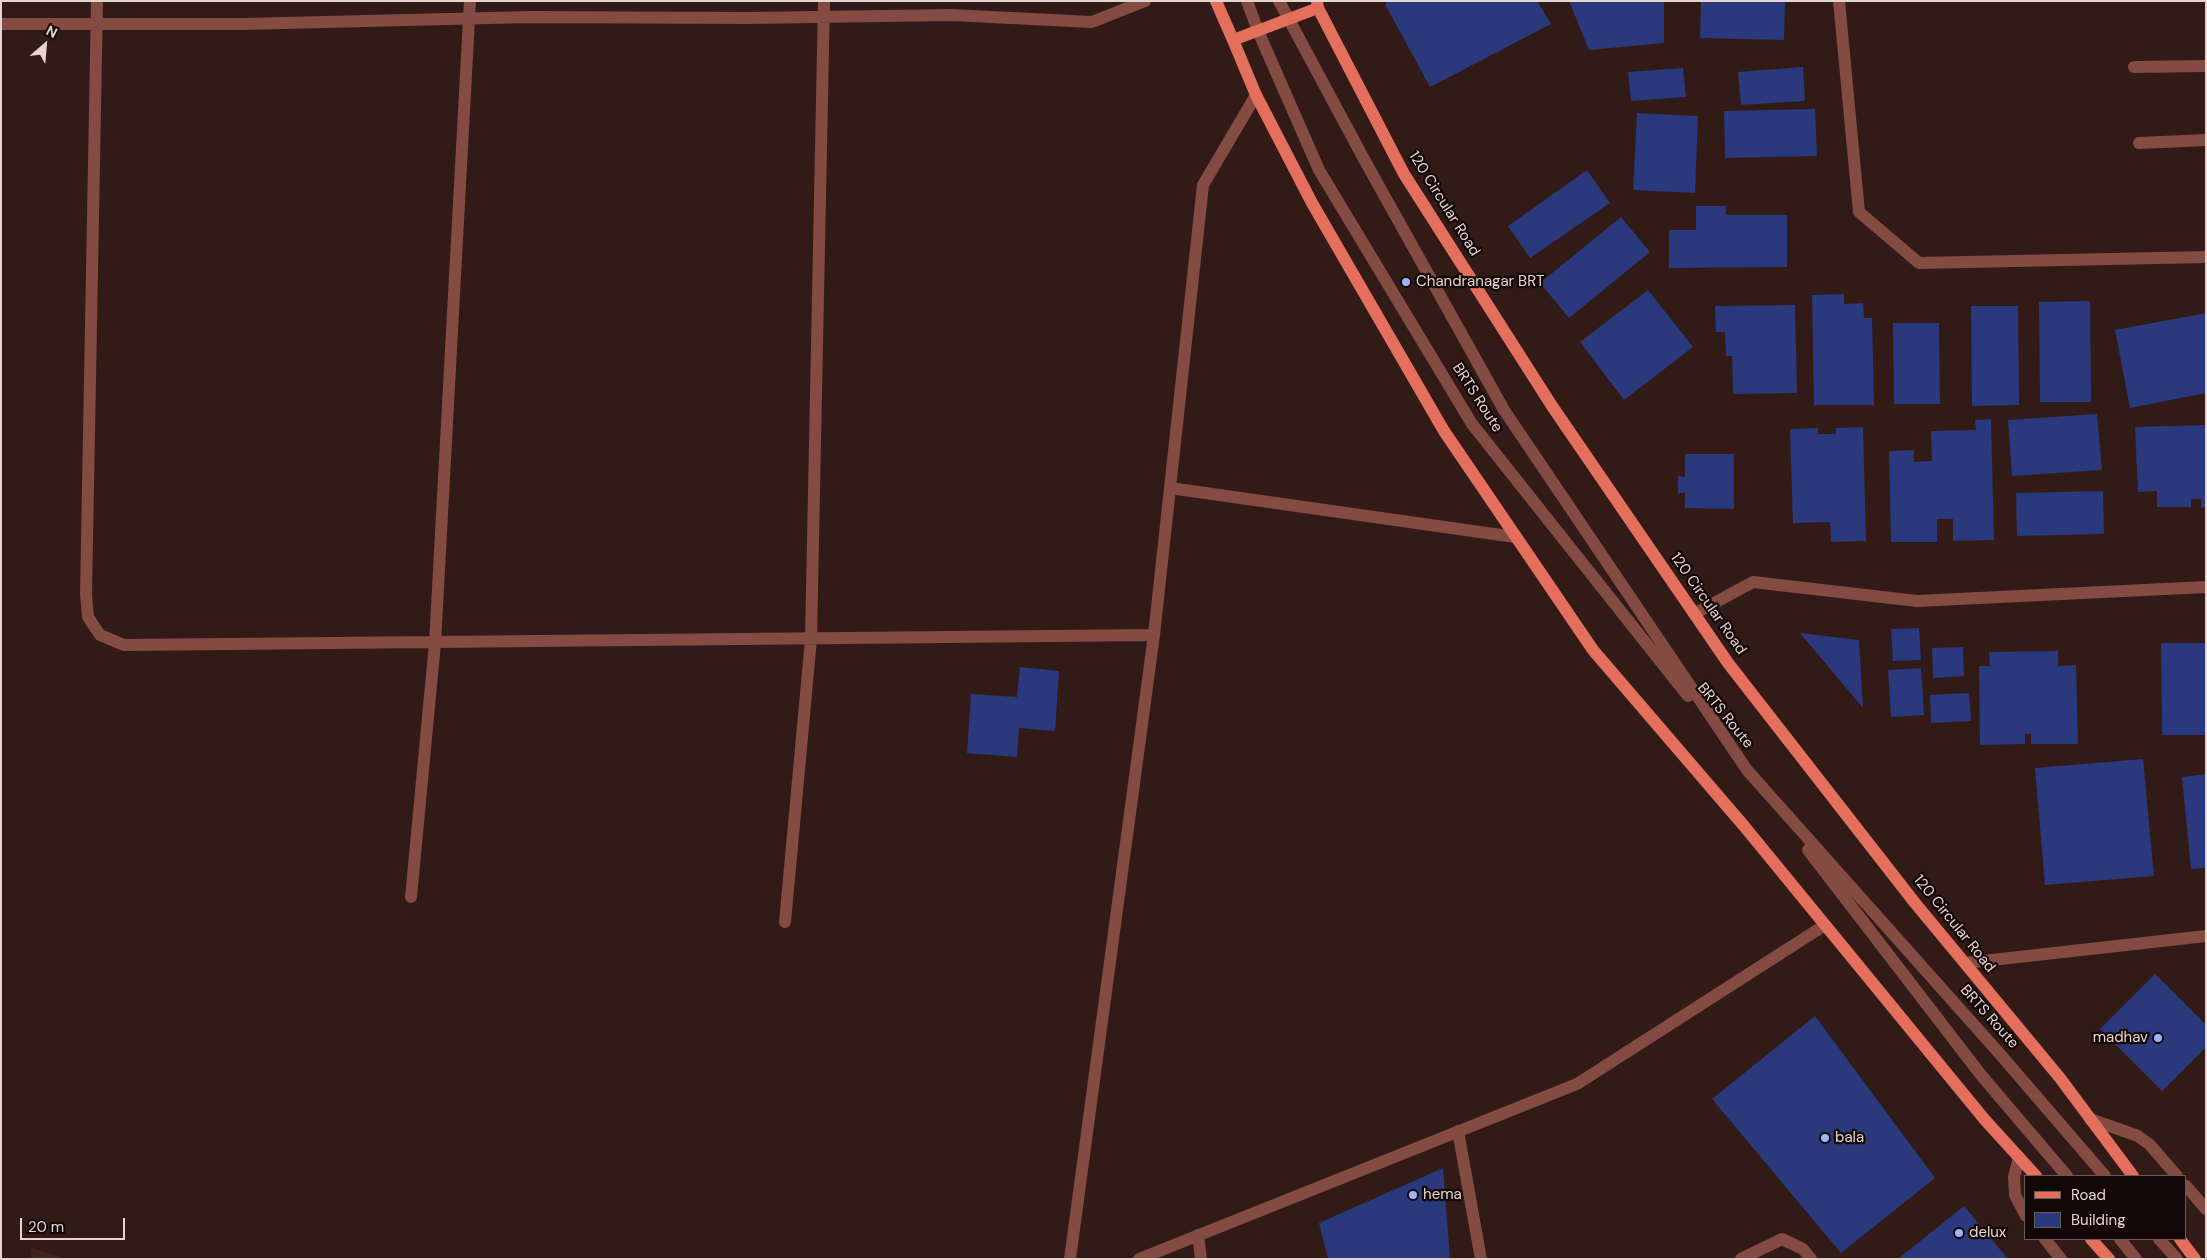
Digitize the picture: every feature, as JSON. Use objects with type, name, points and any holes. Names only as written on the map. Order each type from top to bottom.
[{"type":"main road","points":[[1216,1],[1256,95],[1312,203],[1444,431],[1592,650],[1744,826],[1979,1112],[2035,1175]]},
{"type":"main road","points":[[1233,40],[1289,19],[1318,4]]},
{"type":"main road","name":"120 Circular Road","points":[[1318,4],[1404,174],[1552,406],[1694,614],[1752,694],[1915,903],[2060,1078],[2132,1175]]},
{"type":"main road","points":[[2093,1240],[2109,1259]]},
{"type":"main road","points":[[2181,1240],[2195,1259]]},
{"type":"street","points":[[97,1],[86,594],[88,617],[100,635],[124,645],[1154,634]]},
{"type":"street","points":[[411,897],[435,643],[470,1]]},
{"type":"street","points":[[785,922],[810,639],[824,1]]},
{"type":"street","points":[[1,24],[243,24],[470,18],[951,15],[1092,22],[1145,1]]},
{"type":"street","name":"BRTS Route","points":[[1247,1],[1258,31],[1319,170],[1472,424],[1747,770],[1981,1076],[2066,1175]]},
{"type":"street","name":"BRTS Route","points":[[1279,1],[1365,161],[1504,410],[1747,770],[1999,1053],[2104,1175]]},
{"type":"street","points":[[1838,1],[1859,212],[1919,263],[2206,257]]},
{"type":"street","points":[[2134,67],[2206,66]]},
{"type":"street","points":[[1070,1259],[1154,634],[1203,185],[1256,95]]},
{"type":"street","points":[[2139,143],[2206,140]]},
{"type":"street","points":[[1170,488],[1516,537]]},
{"type":"street","points":[[1694,614],[1753,582],[1917,600],[2206,587]]},
{"type":"street","points":[[1139,1259],[1577,1084],[1825,925]]},
{"type":"street","points":[[1965,963],[2206,936]]},
{"type":"street","points":[[2090,1119],[2138,1136],[2150,1145],[2176,1175]]},
{"type":"street","points":[[1458,1132],[1481,1259]]},
{"type":"street","points":[[2019,1157],[2014,1176],[2015,1195],[2024,1212]]},
{"type":"street","points":[[2187,1187],[2206,1209]]},
{"type":"street","points":[[1198,1236],[1202,1259]]},
{"type":"street","points":[[1741,1259],[1782,1239],[1803,1249],[1811,1259]]},
{"type":"street","points":[[2045,1240],[2061,1259]]},
{"type":"street","points":[[2121,1240],[2136,1259]]},
{"type":"street","points":[[2160,1240],[2177,1259]]},
{"type":"shaded area","points":[[31,1247],[66,1259],[30,1259]]},
{"type":"building","points":[[1389,1],[1537,1],[1551,24],[1430,87],[1385,4]]},
{"type":"building","points":[[1569,1],[1664,1],[1664,43],[1589,50]]},
{"type":"building","points":[[1701,1],[1785,1],[1784,40],[1700,38]]},
{"type":"building","points":[[1803,67],[1805,101],[1741,105],[1738,72]]},
{"type":"building","points":[[1683,68],[1686,97],[1631,101],[1628,72]]},
{"type":"building","points":[[1815,109],[1817,156],[1725,158],[1724,111]]},
{"type":"building","points":[[1637,113],[1698,116],[1695,193],[1633,190]]},
{"type":"building","points":[[1587,170],[1610,203],[1530,258],[1508,226]]},
{"type":"building","points":[[1696,206],[1726,206],[1726,215],[1787,215],[1787,267],[1669,268],[1669,230],[1696,230]]},
{"type":"building","points":[[1621,217],[1650,252],[1569,318],[1540,283]]},
{"type":"building","points":[[1648,290],[1693,347],[1624,400],[1580,342]]},
{"type":"building","points":[[1844,294],[1844,304],[1863,303],[1864,318],[1872,318],[1874,405],[1814,405],[1812,295]]},
{"type":"building","points":[[2090,301],[2091,402],[2040,402],[2039,302]]},
{"type":"building","points":[[1795,305],[1797,393],[1733,394],[1732,356],[1726,356],[1725,332],[1716,332],[1715,306]]},
{"type":"building","points":[[1971,306],[2018,306],[2019,405],[1972,406]]},
{"type":"building","points":[[2206,313],[2206,393],[2130,408],[2115,330]]},
{"type":"building","points":[[1893,323],[1939,323],[1940,404],[1894,404]]},
{"type":"building","points":[[2097,414],[2102,470],[2012,476],[2008,420]]},
{"type":"building","points":[[1991,419],[1994,540],[1953,541],[1953,519],[1937,519],[1937,542],[1891,542],[1889,451],[1914,450],[1914,462],[1932,461],[1931,431],[1976,430],[1975,420]]},
{"type":"building","points":[[2206,425],[2206,507],[2201,508],[2201,499],[2191,499],[2191,507],[2157,507],[2157,491],[2138,492],[2135,427]]},
{"type":"building","points":[[1863,427],[1866,541],[1831,542],[1830,522],[1793,523],[1790,429],[1818,428],[1818,434],[1836,434],[1836,428]]},
{"type":"building","points":[[1685,454],[1734,454],[1734,509],[1685,508],[1685,493],[1678,493],[1678,476],[1685,477]]},
{"type":"building","points":[[2103,491],[2104,534],[2017,536],[2016,493]]},
{"type":"building","points":[[1919,628],[1921,660],[1893,661],[1891,629]]},
{"type":"building","points":[[1800,633],[1859,640],[1863,708]]},
{"type":"building","points":[[2161,643],[2206,643],[2206,735],[2162,735]]},
{"type":"building","points":[[1963,647],[1964,676],[1933,678],[1932,648]]},
{"type":"building","points":[[2058,651],[2058,666],[2076,665],[2078,744],[2031,744],[2031,734],[2025,734],[2025,744],[1980,745],[1979,666],[1990,666],[1989,652]]},
{"type":"building","points":[[1020,667],[1059,671],[1055,731],[1019,728],[1017,757],[967,753],[971,694],[1017,697]]},
{"type":"building","points":[[1921,668],[1924,715],[1891,717],[1888,670]]},
{"type":"building","points":[[1969,693],[1971,721],[1931,723],[1930,695]]},
{"type":"building","points":[[2143,759],[2154,876],[2045,885],[2035,768]]},
{"type":"building","points":[[2206,774],[2206,868],[2191,869],[2182,777]]},
{"type":"building","name":"madhav","points":[[2155,974],[2206,1025],[2206,1047],[2162,1091],[2100,1029]]},
{"type":"building","name":"bala","points":[[1815,1016],[1935,1178],[1841,1253],[1712,1099]]},
{"type":"building","name":"hema","points":[[1443,1168],[1450,1259],[1328,1259],[1319,1223]]},
{"type":"building","name":"delux","points":[[1964,1206],[2008,1259],[1898,1259]]},
{"type":"place","name":"Chandranagar BRT","points":[[1406,282]]},
{"type":"place","name":"madhav","points":[[2158,1038]]},
{"type":"place","name":"bala","points":[[1825,1138]]},
{"type":"place","name":"hema","points":[[1413,1195]]},
{"type":"place","name":"delux","points":[[1959,1233]]}]
